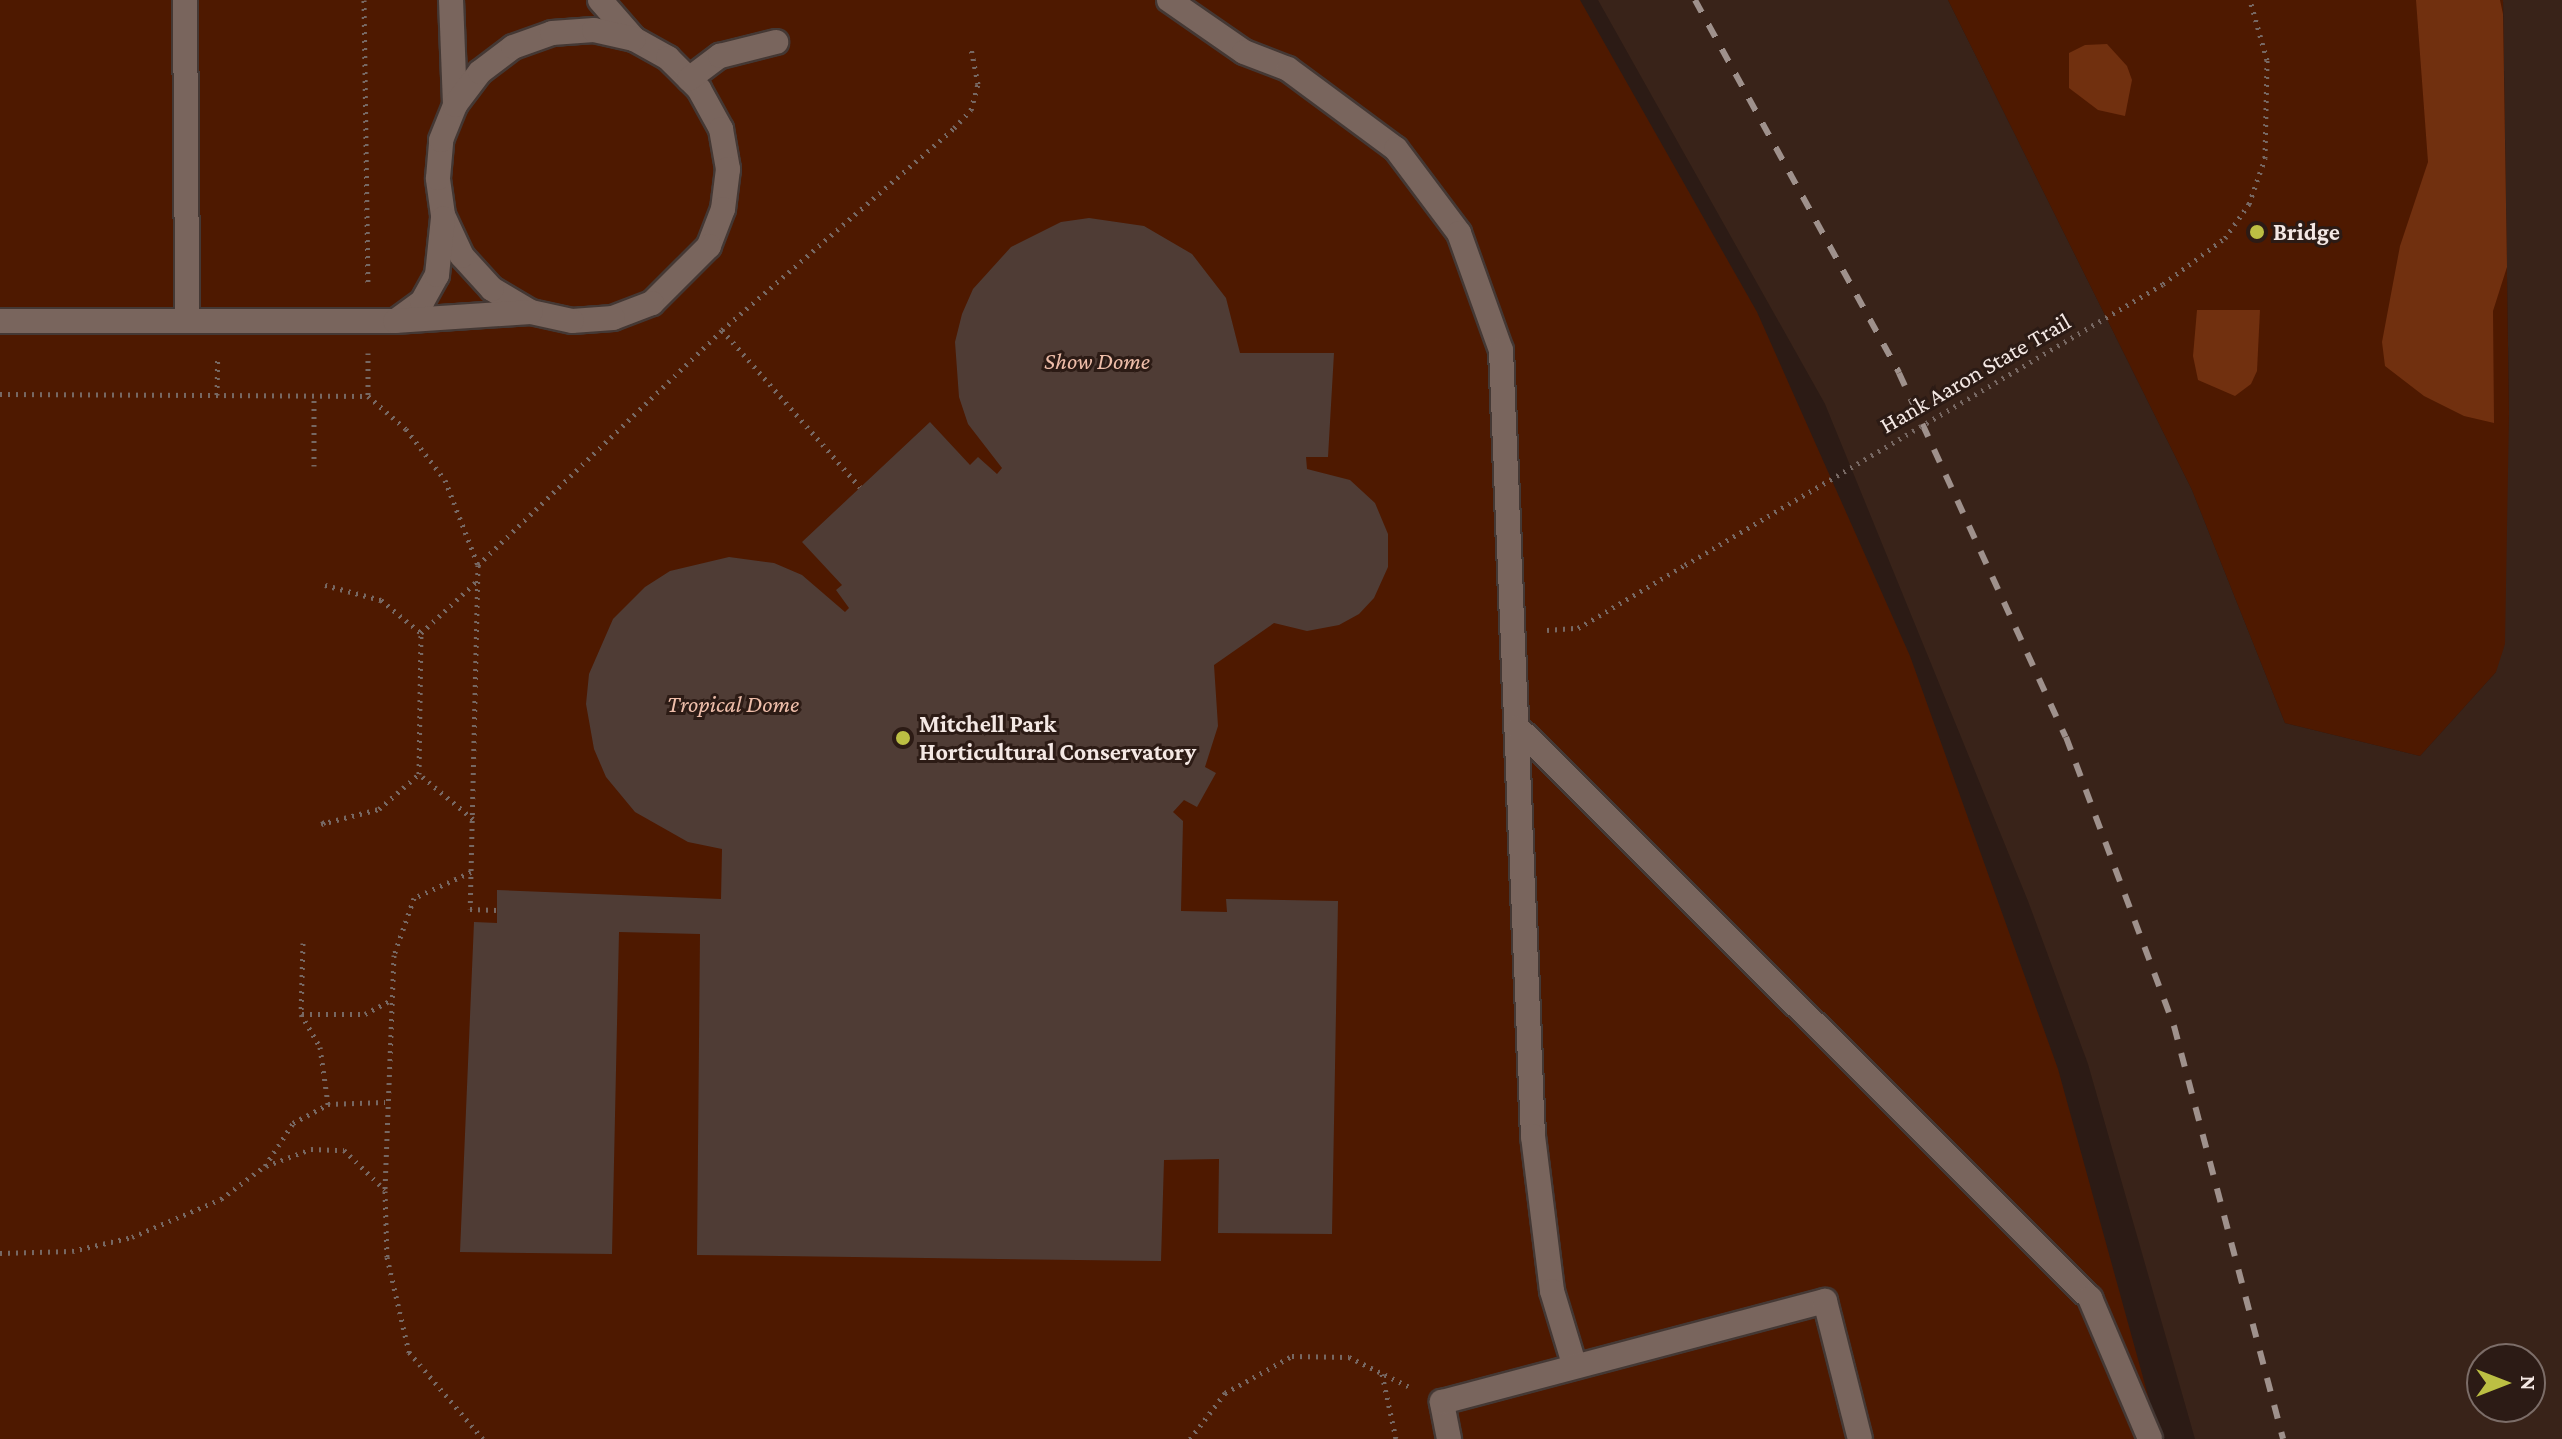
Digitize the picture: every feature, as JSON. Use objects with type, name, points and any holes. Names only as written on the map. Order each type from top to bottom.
[{"type":"lane","points":[[185,0],[187,319]]},
{"type":"lane","points":[[451,0],[455,105]]},
{"type":"lane","points":[[600,0],[634,39]]},
{"type":"lane","points":[[1169,0],[1244,52],[1288,69],[1396,149],[1459,233],[1501,350],[1533,1136],[1552,1291],[1574,1364]]},
{"type":"lane","points":[[0,321],[395,321],[531,312],[572,321],[613,318],[652,303],[709,246],[723,209],[728,169],[721,129],[689,79],[668,58],[634,39],[594,30],[552,33],[513,47],[480,72],[455,105],[441,140],[438,178],[443,215],[437,275],[422,302],[395,321]]},
{"type":"lane","points":[[689,79],[720,56],[776,42]]},
{"type":"lane","points":[[443,215],[462,256],[492,289],[531,312]]},
{"type":"lane","points":[[1518,728],[2090,1298],[2150,1439]]},
{"type":"lane","points":[[1449,1439],[1442,1402],[1574,1364],[1825,1301],[1860,1439]]},
{"type":"path","points":[[364,0],[368,396]]},
{"type":"path","name":"Hank Aaron State Trail","points":[[1514,633],[1578,628],[2163,284],[2225,238],[2249,204],[2265,158],[2267,60],[2250,0]]},
{"type":"path","points":[[478,565],[722,330],[971,110],[978,84],[971,48]]},
{"type":"path","points":[[353,287],[368,287]]},
{"type":"path","points":[[722,330],[860,487]]},
{"type":"path","points":[[0,394],[368,396],[406,429],[445,480],[478,565],[470,909],[497,910]]},
{"type":"path","points":[[314,395],[314,466]]},
{"type":"path","points":[[325,822],[321,824],[379,809],[419,774],[421,633],[478,580]]},
{"type":"path","points":[[325,585],[381,600],[421,633]]},
{"type":"path","points":[[419,774],[473,819]]},
{"type":"path","points":[[471,872],[414,898],[394,955],[385,1102],[385,1191],[387,1257],[409,1352],[483,1439]]},
{"type":"path","points":[[303,943],[301,1014],[320,1047],[328,1104]]},
{"type":"path","points":[[301,1014],[365,1014],[391,1000]]},
{"type":"path","points":[[265,1166],[293,1123],[328,1104],[385,1102]]},
{"type":"path","points":[[0,1253],[72,1251],[132,1237],[221,1199],[265,1166],[311,1149],[344,1150],[385,1191]]},
{"type":"path","points":[[1190,1439],[1225,1393],[1292,1356],[1349,1357],[1442,1402]]},
{"type":"path","points":[[1382,1374],[1396,1439]]},
{"type":"shaded area","points":[[1598,0],[1948,0],[2192,490],[2285,723],[2420,756],[2496,672],[2509,413],[2503,0],[2562,0],[2562,1439],[2195,1439],[2088,1064],[2028,901],[1825,404]]},
{"type":"shaded area","points":[[2416,0],[2500,0],[2503,14],[2507,267],[2493,311],[2494,423],[2464,416],[2424,396],[2385,366],[2382,342],[2400,246],[2428,162]]},
{"type":"shaded area","points":[[2107,44],[2127,66],[2132,80],[2125,116],[2098,110],[2069,88],[2069,53],[2085,45]]},
{"type":"shaded area","points":[[2197,310],[2260,310],[2257,371],[2251,384],[2235,396],[2198,380],[2193,356]]},
{"type":"green space","points":[[0,0],[1580,0],[1757,312],[1910,656],[2058,1069],[2160,1439],[0,1439]]},
{"type":"green space","points":[[1948,0],[2503,0],[2509,413],[2505,644],[2496,672],[2420,756],[2285,723],[2192,490]]},
{"type":"building","name":"Mitchell Park Horticultural Conservatory","points":[[1089,218],[1144,226],[1192,254],[1226,298],[1240,353],[1334,353],[1328,457],[1306,457],[1307,469],[1350,480],[1375,503],[1388,534],[1388,567],[1374,598],[1359,614],[1339,625],[1307,631],[1274,623],[1214,665],[1218,726],[1205,767],[1216,773],[1197,807],[1184,800],[1173,812],[1183,821],[1181,911],[1227,912],[1226,899],[1338,901],[1332,1234],[1218,1233],[1219,1159],[1164,1160],[1161,1261],[697,1255],[700,934],[619,932],[612,1254],[460,1252],[474,922],[497,923],[497,890],[721,899],[722,849],[688,842],[635,812],[606,777],[594,749],[586,704],[589,674],[613,619],[645,587],[670,571],[729,557],[774,563],[802,575],[845,612],[849,608],[836,590],[842,585],[802,542],[930,422],[970,465],[978,457],[997,474],[1002,468],[968,424],[959,397],[955,342],[962,314],[973,289],[1011,247],[1061,222]]},
{"type":"railway","points":[[1695,0],[1899,373],[2066,737],[2174,1026],[2283,1439]]},
{"type":"place","name":"Bridge","points":[[2257,232]]},
{"type":"place","name":"Mitchell Park Horticultural Conservatory","points":[[903,738]]},
{"type":"park label","name":"Show Dome","points":[[1097,361]]},
{"type":"park label","name":"Tropical Dome","points":[[733,704]]}]
